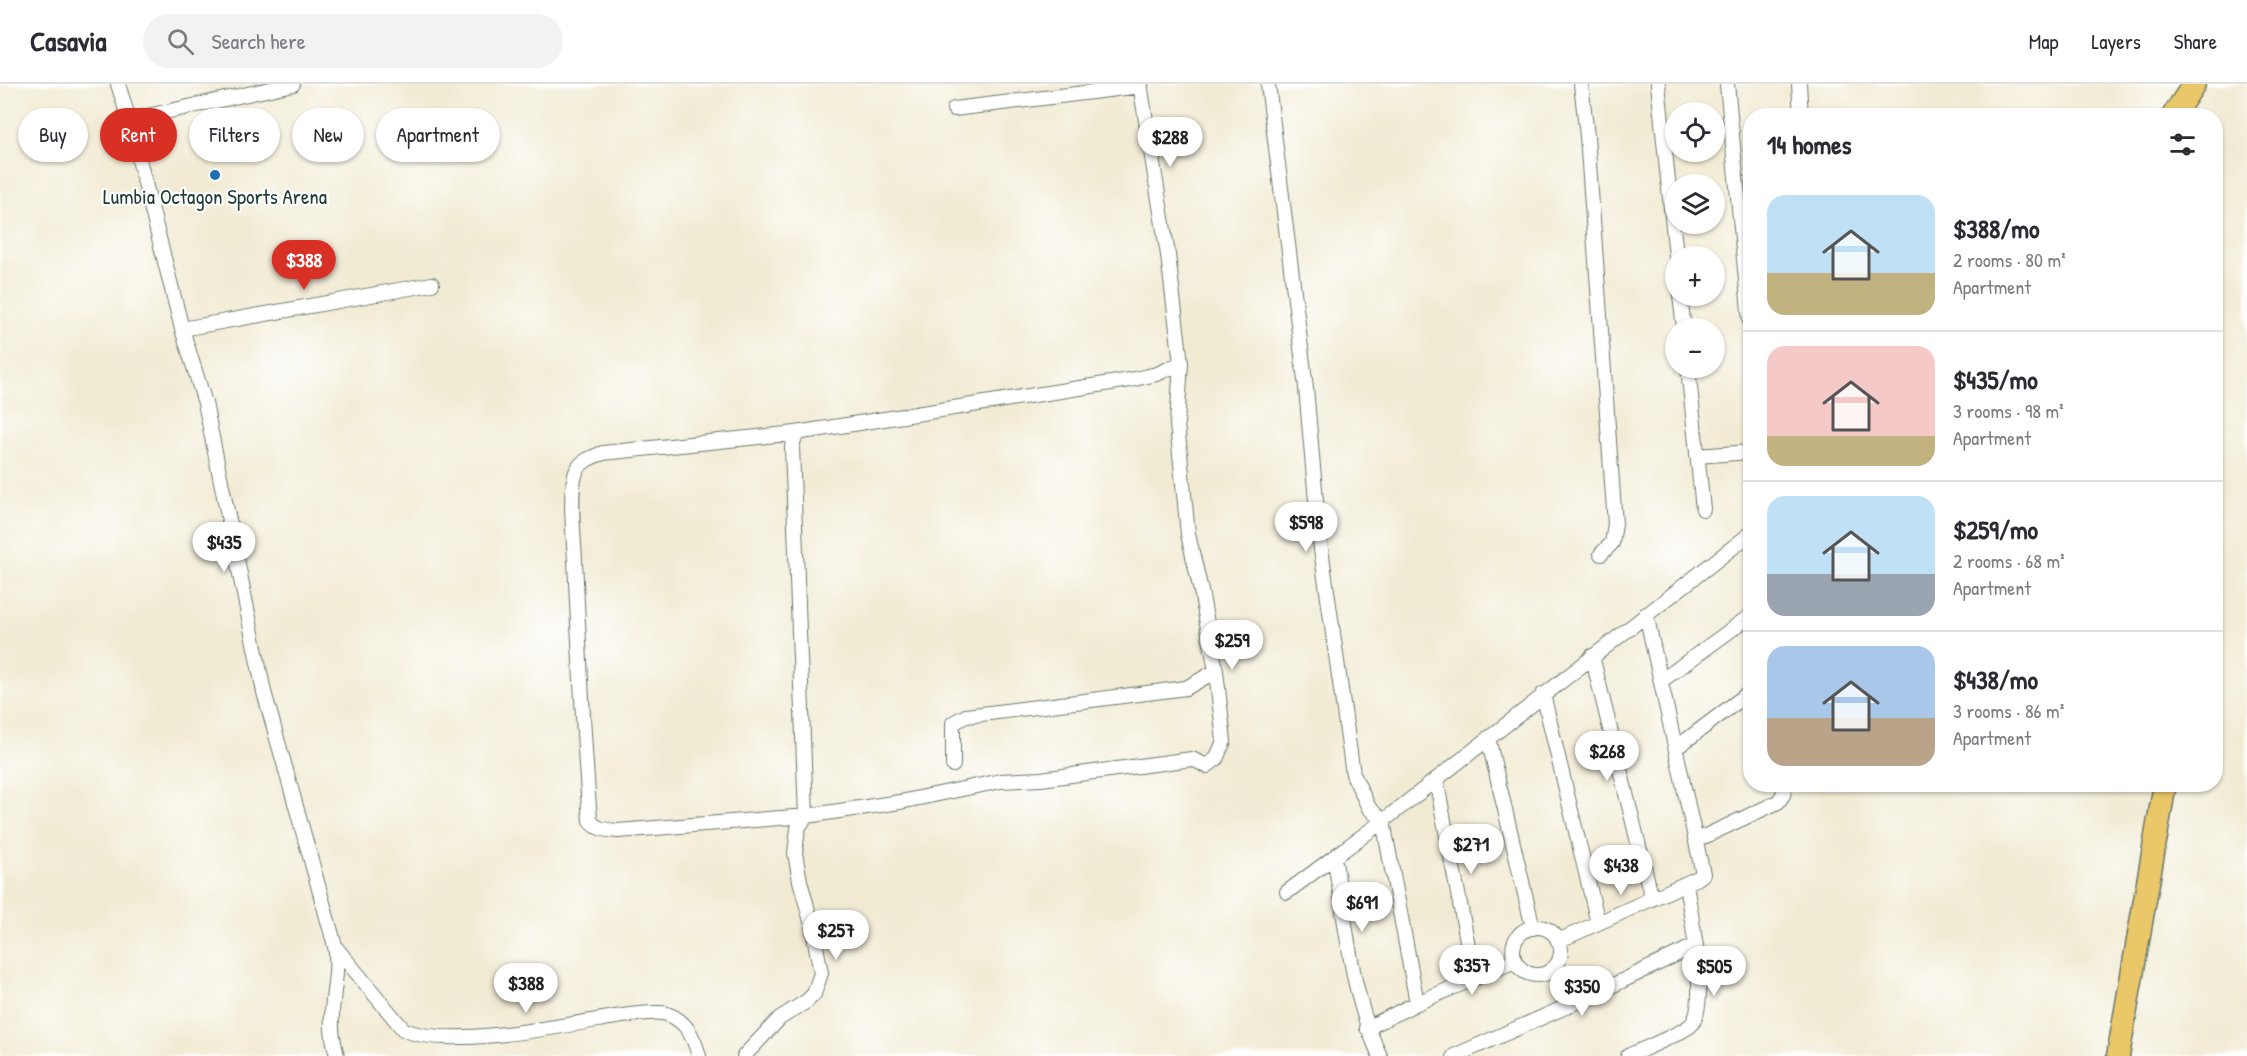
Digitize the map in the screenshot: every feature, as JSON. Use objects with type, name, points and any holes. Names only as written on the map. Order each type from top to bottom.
[{"type":"main road","points":[[2178,108],[2194,84]]},
{"type":"main road","points":[[2118,1056],[2164,792]]},
{"type":"street","points":[[118,84],[125,108]]},
{"type":"street","points":[[177,109],[293,84]]},
{"type":"street","points":[[1268,84],[1306,388],[1320,535],[1353,774],[1369,808],[1383,821],[1418,1003]]},
{"type":"street","points":[[1581,84],[1587,136],[1615,524],[1612,543],[1601,554]]},
{"type":"street","points":[[1658,84],[1675,246]]},
{"type":"street","points":[[1727,84],[1743,249]]},
{"type":"street","points":[[1798,84],[1801,108]]},
{"type":"street","points":[[954,109],[1141,85],[1168,255],[1181,363],[1177,424],[1188,534],[1216,671],[1224,741],[1216,759],[1207,766],[1192,759],[1041,779],[1001,781],[900,802],[806,816],[618,831],[601,829],[593,825],[590,820],[585,767],[573,511],[573,481],[576,470],[590,458],[603,453],[796,432],[1130,380],[1157,374],[1181,363]]},
{"type":"street","points":[[140,162],[182,328],[207,413],[264,692],[335,946],[338,960],[332,1028],[337,1056]]},
{"type":"street","points":[[182,328],[432,284]]},
{"type":"street","points":[[1689,378],[1703,510]]},
{"type":"street","points":[[744,1056],[780,1018],[814,994],[821,973],[795,853],[798,828],[806,816],[792,447],[796,432]]},
{"type":"street","points":[[1697,456],[1743,453]]},
{"type":"street","points":[[1287,892],[1383,821],[1743,539]]},
{"type":"street","points":[[1558,941],[1686,884],[1703,874],[1646,614]]},
{"type":"street","points":[[1661,681],[1743,621]]},
{"type":"street","points":[[1592,657],[1652,899]]},
{"type":"street","points":[[953,765],[953,723],[966,716],[1186,688],[1216,671]]},
{"type":"street","points":[[1543,694],[1598,923]]},
{"type":"street","points":[[1676,748],[1743,697]]},
{"type":"street","points":[[1488,738],[1533,928]]},
{"type":"street","points":[[1436,779],[1474,977]]},
{"type":"street","points":[[1697,840],[1778,802],[1784,792]]},
{"type":"street","points":[[1334,857],[1345,930],[1367,1028],[1380,1056]]},
{"type":"street","points":[[1628,1056],[1690,1025],[1697,1012],[1696,945],[1686,884]]},
{"type":"street","points":[[1533,928],[1548,930],[1558,941],[1561,951],[1558,962],[1542,975],[1531,975],[1521,969],[1515,961],[1513,950],[1516,940],[1523,932],[1533,928]]},
{"type":"street","points":[[1454,1056],[1595,994],[1696,945]]},
{"type":"street","points":[[335,946],[403,1029],[413,1034],[435,1037],[471,1037],[576,1024],[624,1015],[666,1013],[686,1026],[694,1039],[699,1056]]},
{"type":"street","points":[[1367,1028],[1474,977],[1515,961]]},
{"type":"place","name":"Lumbia Octagon Sports Arena","points":[[215,175]]}]
